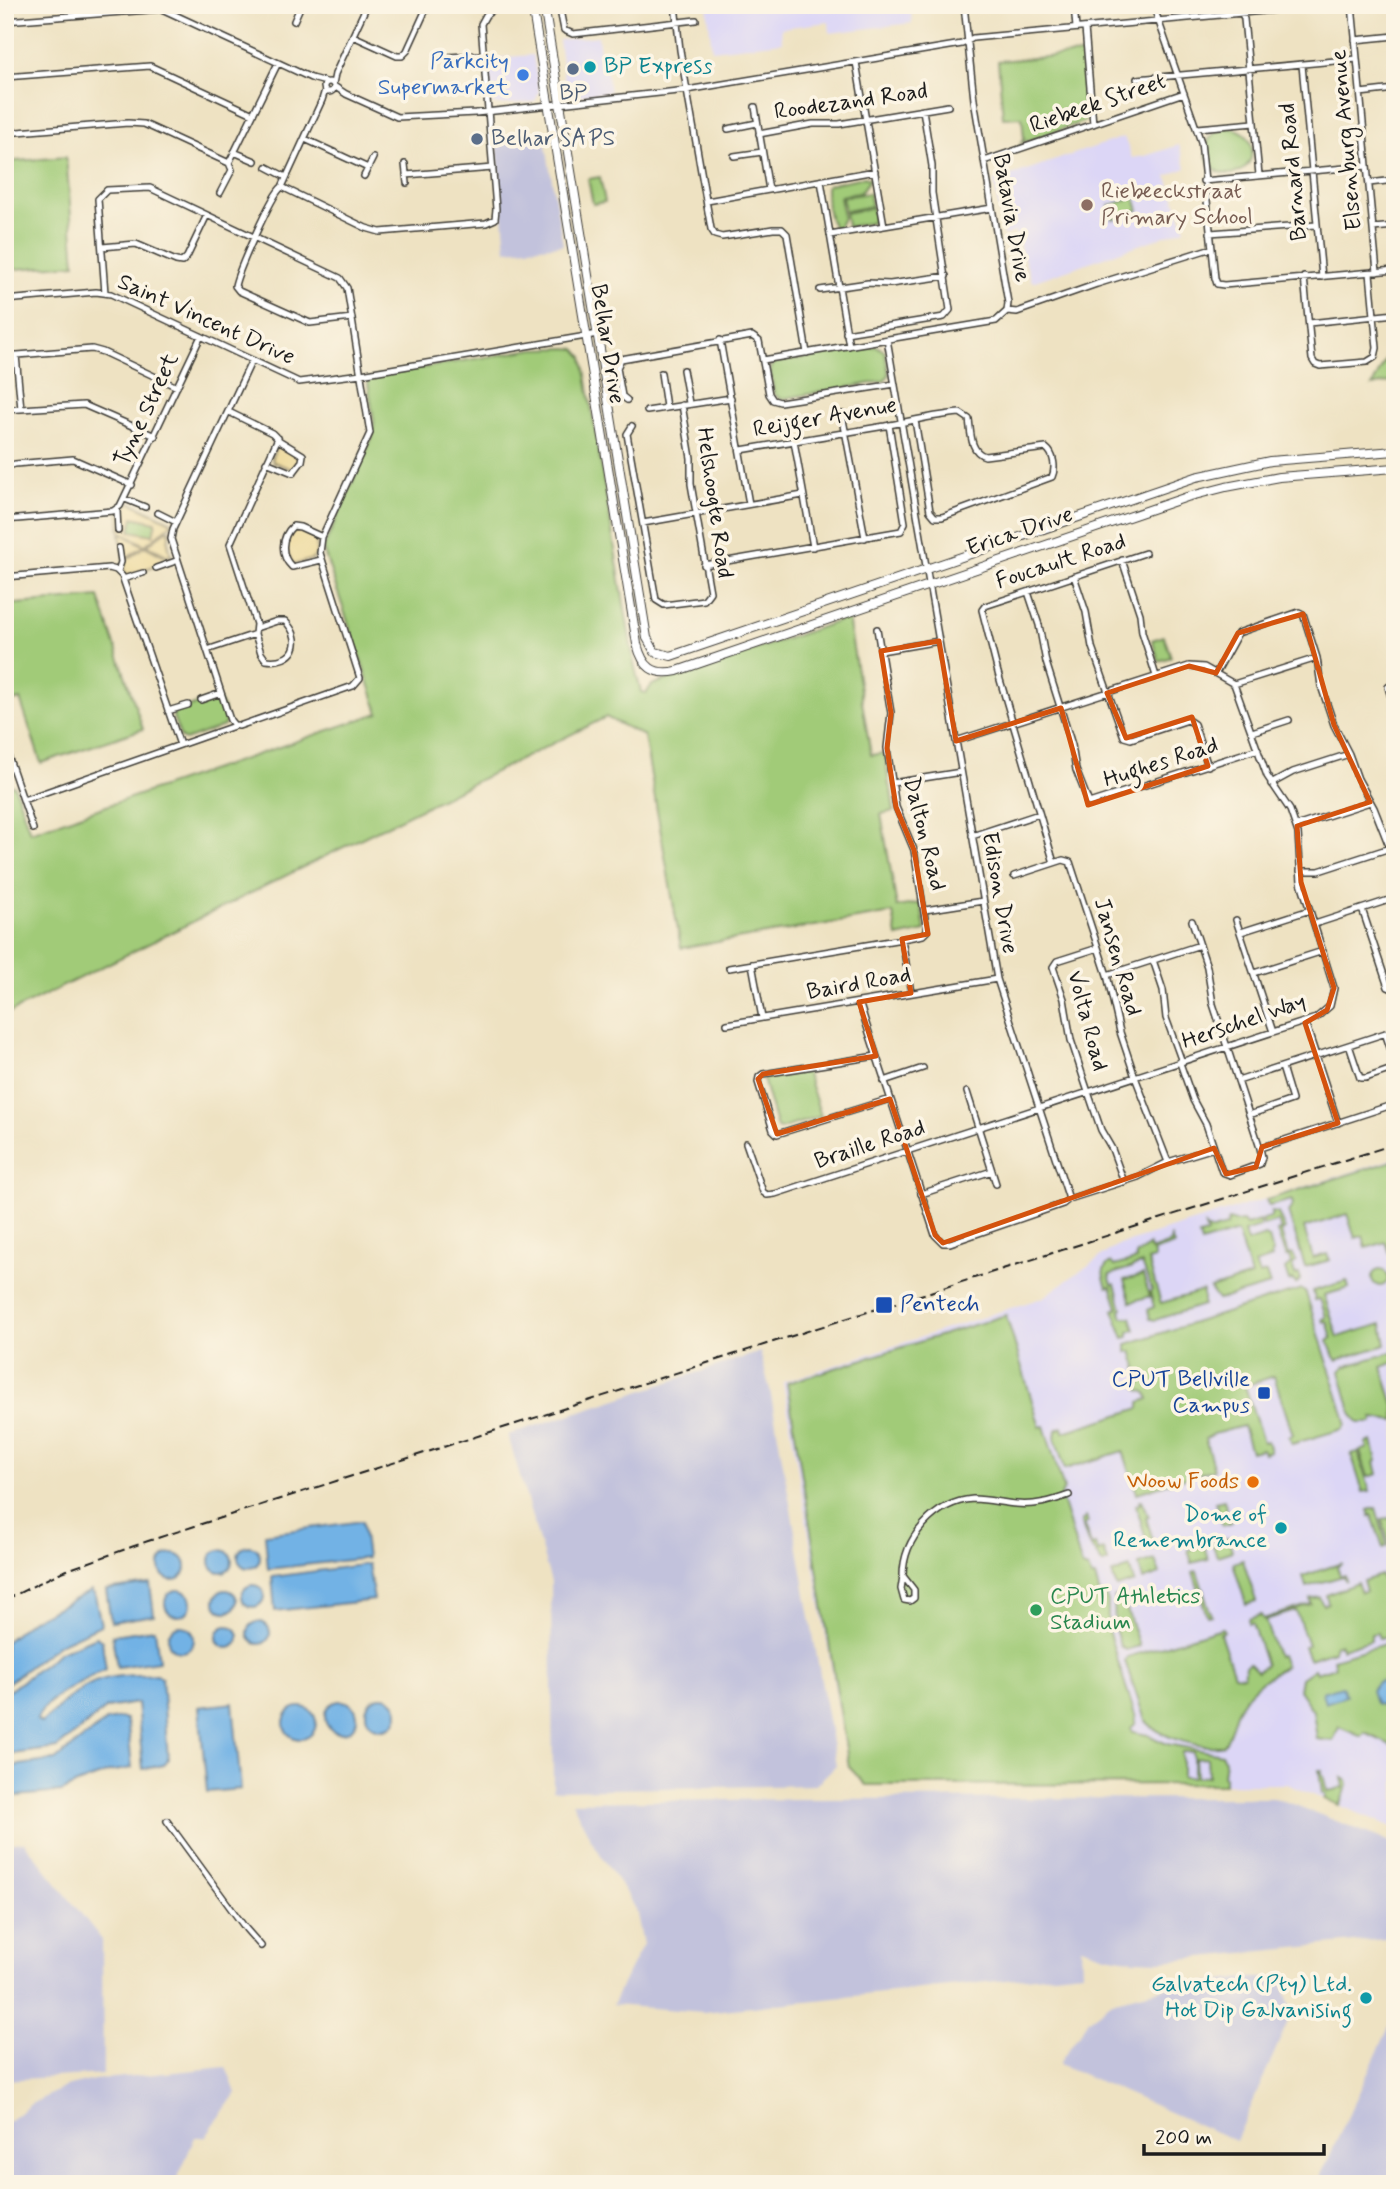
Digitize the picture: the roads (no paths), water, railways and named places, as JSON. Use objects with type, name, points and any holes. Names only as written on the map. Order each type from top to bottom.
[{"type":"main road","name":"Belhar Drive","points":[[532,5],[640,656],[644,664],[658,672],[666,673]]},
{"type":"main road","name":"Belhar Drive","points":[[544,5],[647,638],[655,652],[671,656]]},
{"type":"main road","name":"Erica Drive","points":[[671,656],[1093,511],[1221,471],[1296,458],[1395,451]]},
{"type":"main road","name":"Erica Drive","points":[[666,673],[1165,503],[1226,487],[1305,474],[1395,468]]},
{"type":"street","points":[[294,21],[301,5]]},
{"type":"street","points":[[352,318],[306,323],[239,291],[236,281],[262,220],[276,191],[282,187],[367,5]]},
{"type":"street","points":[[353,36],[402,56],[407,51],[428,5]]},
{"type":"street","points":[[282,187],[373,231],[486,223],[496,215],[483,55],[483,19],[499,5]]},
{"type":"street","points":[[559,5],[564,30],[573,34],[696,20]]},
{"type":"street","points":[[675,5],[711,229],[717,236],[727,237],[779,228],[787,234],[807,353]]},
{"type":"street","name":"Batavia Drive","points":[[763,360],[996,321],[1007,312],[1008,303],[974,100],[964,5]]},
{"type":"street","points":[[1074,5],[1076,28]]},
{"type":"street","points":[[1153,5],[1201,142],[1215,280],[1220,285],[1395,270]]},
{"type":"street","points":[[1239,5],[1244,19],[1259,176]]},
{"type":"street","points":[[5,21],[163,7],[397,117],[488,112],[687,90],[962,44],[973,38],[1328,5]]},
{"type":"street","name":"Elsenburg Avenue","points":[[1309,323],[1311,359],[1316,366],[1367,362],[1375,357],[1377,348],[1373,228],[1352,5]]},
{"type":"street","points":[[1085,28],[1093,124]]},
{"type":"street","points":[[1355,40],[1395,36]]},
{"type":"street","points":[[447,57],[483,55]]},
{"type":"street","points":[[1137,79],[1357,59]]},
{"type":"street","points":[[856,62],[884,226]]},
{"type":"street","points":[[229,163],[278,63]]},
{"type":"street","name":"Barnard Road","points":[[1302,65],[1321,277]]},
{"type":"street","points":[[5,77],[150,66],[253,114]]},
{"type":"street","points":[[1360,93],[1395,89]]},
{"type":"street","name":"Riebeek Street","points":[[984,161],[1184,93]]},
{"type":"street","name":"Roodezand Road","points":[[759,134],[948,106]]},
{"type":"street","points":[[754,107],[769,190]]},
{"type":"street","points":[[846,333],[949,314],[951,304],[931,186],[932,166],[923,110]]},
{"type":"street","points":[[1197,128],[1254,122]]},
{"type":"street","points":[[5,133],[136,123],[153,128],[229,163],[232,170],[220,193]]},
{"type":"street","points":[[728,129],[757,123]]},
{"type":"street","points":[[304,139],[368,168]]},
{"type":"street","points":[[234,152],[255,162]]},
{"type":"street","points":[[734,156],[762,152]]},
{"type":"street","points":[[364,176],[373,158]]},
{"type":"street","points":[[405,164],[407,183]]},
{"type":"street","points":[[1203,181],[1367,166]]},
{"type":"street","points":[[267,167],[286,177]]},
{"type":"street","points":[[406,175],[493,168]]},
{"type":"street","points":[[707,201],[875,171]]},
{"type":"street","points":[[1369,183],[1395,180]]},
{"type":"street","points":[[821,181],[849,346]]},
{"type":"street","points":[[23,800],[353,686],[359,681],[360,674],[321,560],[320,547],[322,537],[370,433],[352,318],[346,288],[340,278],[147,188],[107,190],[101,194],[98,202],[105,293]]},
{"type":"street","points":[[830,235],[992,208]]},
{"type":"street","points":[[102,247],[136,244],[183,262],[207,215]]},
{"type":"street","points":[[1210,233],[1317,225]]},
{"type":"street","points":[[1373,228],[1395,226]]},
{"type":"street","points":[[1007,312],[1017,313],[1097,284],[1212,248]]},
{"type":"street","points":[[820,290],[946,276]]},
{"type":"street","points":[[1304,277],[1309,323],[1395,314]]},
{"type":"street","name":"Saint Vincent Drive","points":[[5,300],[105,293],[299,382],[598,334]]},
{"type":"street","name":"Tyne Street","points":[[117,510],[132,485],[201,336]]},
{"type":"street","points":[[627,400],[622,396],[617,366],[621,359],[755,336],[759,341],[769,394],[777,402],[895,384]]},
{"type":"street","name":"Edison Drive","points":[[887,339],[997,979],[1069,1199]]},
{"type":"street","points":[[720,341],[749,504]]},
{"type":"street","points":[[5,356],[97,350],[177,387]]},
{"type":"street","points":[[16,355],[21,409]]},
{"type":"street","points":[[237,725],[230,720],[171,539],[176,522],[252,360]]},
{"type":"street","points":[[683,370],[689,403]]},
{"type":"street","points":[[661,373],[666,407]]},
{"type":"street","points":[[647,411],[731,398]]},
{"type":"street","points":[[5,410],[84,405],[155,436]]},
{"type":"street","name":"Helshoogte Road","points":[[660,603],[664,605],[704,600],[710,592],[691,484],[691,458],[682,405]]},
{"type":"street","points":[[229,412],[272,432],[303,455],[296,472],[291,473],[266,462]]},
{"type":"street","name":"Reijger Avenue","points":[[740,450],[915,420],[962,413],[969,419],[974,448],[980,455],[1046,448],[1052,455],[1052,477],[935,517],[930,511],[915,420]]},
{"type":"street","points":[[842,414],[865,538]]},
{"type":"street","points":[[704,565],[900,531],[904,525],[888,425]]},
{"type":"street","name":"Belhar Drive","points":[[632,426],[627,434],[656,597],[660,603]]},
{"type":"street","points":[[207,650],[255,631],[277,621],[285,621],[290,627],[295,650],[288,656],[273,661],[266,660],[261,653],[255,631],[230,544],[278,438]]},
{"type":"street","points":[[794,441],[813,547]]},
{"type":"street","points":[[5,467],[76,459],[132,485]]},
{"type":"street","points":[[643,523],[803,495]]},
{"type":"street","name":"Tyne Street","points":[[125,499],[145,507]]},
{"type":"street","points":[[5,520],[117,510],[118,531]]},
{"type":"street","points":[[158,513],[176,522]]},
{"type":"street","points":[[321,560],[292,567],[287,562],[283,546],[288,531],[293,526],[322,537]]},
{"type":"street","points":[[118,572],[121,562],[120,548]]},
{"type":"street","name":"Foucault Road","points":[[1014,723],[982,610],[985,606],[1145,553]]},
{"type":"street","points":[[1122,560],[1156,676]]},
{"type":"street","points":[[156,568],[176,561]]},
{"type":"street","points":[[5,577],[109,568],[118,572],[123,579],[180,745]]},
{"type":"street","points":[[123,579],[143,573]]},
{"type":"street","points":[[1074,576],[1086,612],[1092,647],[1121,734],[1126,738],[1184,720],[1192,721],[1208,766]]},
{"type":"street","points":[[1028,592],[1060,708]]},
{"type":"street","points":[[1216,673],[1238,633],[1299,612],[1304,616],[1317,658],[1321,686],[1334,725],[1395,861]]},
{"type":"street","name":"Dalton Road","points":[[729,968],[926,933],[915,850],[898,814],[892,783],[887,748],[891,713],[877,629]]},
{"type":"street","points":[[881,651],[939,641]]},
{"type":"street","points":[[956,741],[1192,665],[1204,667],[1234,684],[1317,658]]},
{"type":"street","points":[[1395,682],[1388,687],[1395,710]]},
{"type":"street","name":"Herschel Way","points":[[1038,1109],[1305,1022],[1324,1013],[1334,998],[1334,983],[1301,882],[1300,841],[1296,826],[1290,810],[1271,784],[1234,684]]},
{"type":"street","points":[[201,700],[221,693]]},
{"type":"street","points":[[168,712],[188,705]]},
{"type":"street","name":"Hughes Road","points":[[1060,708],[1072,745],[1076,770],[1089,803],[1258,749]]},
{"type":"street","points":[[1252,732],[1289,720]]},
{"type":"street","points":[[1014,723],[1054,863],[1014,876]]},
{"type":"street","points":[[5,747],[33,830]]},
{"type":"street","points":[[1271,784],[1293,772],[1349,754]]},
{"type":"street","points":[[892,783],[961,772]]},
{"type":"street","points":[[1296,826],[1370,802]]},
{"type":"street","points":[[972,836],[1039,814]]},
{"type":"street","points":[[1300,871],[1319,872],[1390,848]]},
{"type":"street","name":"Jansen Road","points":[[1054,863],[1067,860],[1072,867],[1107,975],[1135,1077],[1168,1163]]},
{"type":"street","points":[[1315,924],[1395,898]]},
{"type":"street","points":[[925,910],[983,901]]},
{"type":"street","points":[[1362,909],[1388,987],[1395,990]]},
{"type":"street","points":[[1241,932],[1310,910]]},
{"type":"street","points":[[1236,920],[1273,1032]]},
{"type":"street","points":[[1153,960],[1163,990],[1166,1018],[1222,1172],[1230,1175],[1260,1164],[1260,1148],[1226,1048],[1213,1003],[1207,967],[1192,922]]},
{"type":"street","points":[[902,939],[911,993]]},
{"type":"street","points":[[1107,975],[1200,945]]},
{"type":"street","name":"Volta Road","points":[[1089,1092],[1053,967],[1058,961],[1098,948]]},
{"type":"street","points":[[1254,973],[1323,951]]},
{"type":"street","points":[[752,964],[762,1018]]},
{"type":"street","name":"Baird Road","points":[[727,1024],[997,979]]},
{"type":"street","points":[[859,1002],[935,1236],[945,1243],[1063,1204],[1069,1199],[1124,1182],[1168,1163],[1214,1148]]},
{"type":"street","points":[[1305,1022],[1338,1123]]},
{"type":"street","points":[[1238,1081],[1395,1030]]},
{"type":"street","points":[[1385,1033],[1395,1062]]},
{"type":"street","points":[[1349,1045],[1360,1077],[1366,1078],[1395,1068]]},
{"type":"street","points":[[876,1056],[763,1074],[758,1082],[777,1134],[890,1099]]},
{"type":"street","points":[[1249,1115],[1292,1100],[1282,1067]]},
{"type":"street","points":[[884,1081],[923,1068]]},
{"type":"street","points":[[967,1092],[996,1184]]},
{"type":"street","points":[[1089,1092],[1101,1130],[1112,1149],[1124,1182]]},
{"type":"street","points":[[1260,1148],[1395,1104]]},
{"type":"street","name":"Braille Road","points":[[746,1143],[764,1192],[771,1195],[1038,1109]]},
{"type":"street","points":[[921,1194],[992,1171]]},
{"type":"street","points":[[903,1576],[908,1551],[920,1527],[950,1506],[974,1499],[1031,1505],[1069,1495]]},
{"type":"street","points":[[167,1821],[246,1930],[261,1946]]},
{"type":"water","points":[[362,1521],[367,1558],[268,1569],[265,1534]]},
{"type":"water","points":[[249,1546],[257,1549],[260,1557],[257,1565],[249,1568],[241,1565],[238,1557],[241,1549]]},
{"type":"water","points":[[221,1550],[229,1553],[232,1561],[229,1569],[221,1572],[213,1569],[210,1561],[213,1553]]},
{"type":"water","points":[[173,1554],[182,1558],[186,1567],[182,1576],[173,1580],[164,1576],[160,1567],[164,1558]]},
{"type":"water","points":[[368,1564],[374,1600],[275,1611],[272,1577]]},
{"type":"water","points":[[150,1584],[154,1615],[111,1622],[106,1590]]},
{"type":"water","points":[[253,1585],[261,1588],[264,1596],[261,1604],[253,1607],[245,1604],[242,1596],[245,1588]]},
{"type":"water","points":[[178,1590],[187,1594],[191,1603],[187,1612],[178,1616],[169,1612],[165,1603],[169,1594]]},
{"type":"water","points":[[226,1590],[234,1593],[237,1601],[234,1609],[226,1612],[218,1609],[215,1601],[218,1593]]},
{"type":"water","points":[[91,1591],[95,1595],[101,1625],[59,1644],[5,1685],[5,1642],[32,1620]]},
{"type":"water","points":[[259,1622],[267,1625],[270,1633],[267,1641],[259,1644],[251,1641],[248,1633],[251,1625]]},
{"type":"water","points":[[181,1626],[190,1630],[194,1639],[190,1648],[181,1652],[172,1648],[168,1639],[172,1630]]},
{"type":"water","points":[[228,1626],[236,1629],[239,1637],[236,1645],[228,1648],[220,1645],[217,1637],[220,1629]]},
{"type":"water","points":[[155,1629],[159,1661],[117,1667],[112,1635]]},
{"type":"water","points":[[96,1637],[102,1641],[106,1669],[56,1697],[40,1712],[37,1720],[41,1723],[73,1695],[102,1679],[156,1674],[162,1678],[168,1759],[164,1765],[143,1769],[137,1703],[107,1708],[57,1748],[5,1755],[5,1694],[60,1652]]},
{"type":"water","points":[[1388,1680],[1395,1686],[1395,1714],[1375,1703],[1371,1690],[1378,1682]]},
{"type":"water","points":[[1342,1686],[1346,1696],[1325,1703],[1322,1692]]},
{"type":"water","points":[[382,1697],[393,1702],[398,1713],[393,1724],[382,1729],[371,1724],[366,1713],[371,1702]]},
{"type":"water","points":[[341,1701],[352,1706],[357,1717],[352,1728],[341,1733],[330,1728],[325,1717],[330,1706]]},
{"type":"water","points":[[233,1703],[241,1789],[207,1792],[199,1707]]},
{"type":"water","points":[[300,1707],[311,1712],[316,1723],[311,1734],[300,1739],[289,1734],[284,1723],[289,1712]]},
{"type":"water","points":[[126,1719],[128,1726],[132,1768],[109,1772],[62,1792],[5,1797],[5,1767],[55,1760],[106,1721]]},
{"type":"railway","points":[[5,1600],[59,1573],[148,1541],[1395,1144]]},
{"type":"place","name":"BP Express","points":[[590,67]]},
{"type":"place","name":"BP","points":[[573,69]]},
{"type":"place","name":"Parkcity Supermarket","points":[[523,75]]},
{"type":"place","name":"Belhar SAPS","points":[[477,139]]},
{"type":"place","name":"Riebeeckstraat Primary School","points":[[1087,205]]},
{"type":"place","name":"Pentech","points":[[884,1305]]},
{"type":"place","name":"CPUT Bellville Campus","points":[[1264,1393]]},
{"type":"place","name":"Woow Foods","points":[[1253,1482]]},
{"type":"place","name":"Dome of Remembrance","points":[[1281,1528]]},
{"type":"place","name":"CPUT Athletics Stadium","points":[[1036,1610]]},
{"type":"place","name":"Galvatech (Pty) Ltd. Hot Dip Galvanising","points":[[1366,1998]]}]
